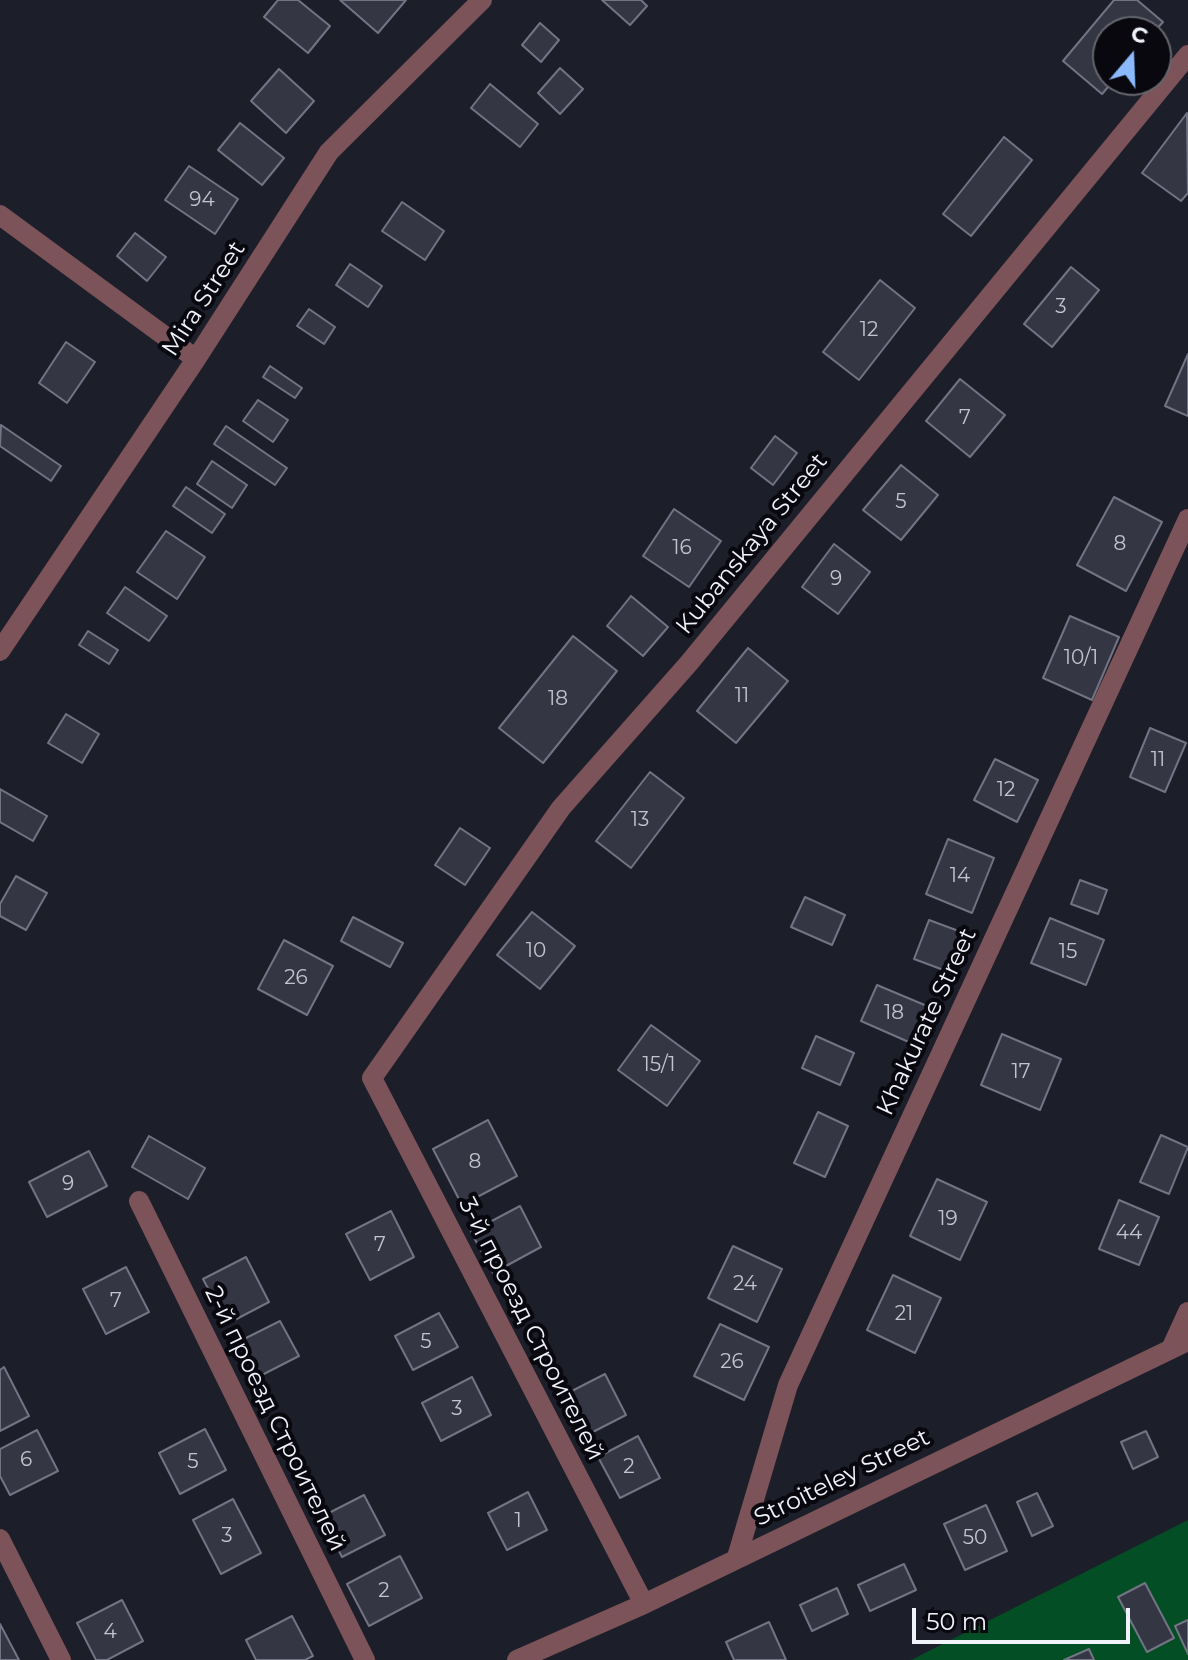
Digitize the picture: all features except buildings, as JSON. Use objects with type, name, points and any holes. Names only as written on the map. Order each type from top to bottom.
[{"type":"street","name":"Mira Street","points":[[0,651],[196,359],[329,152],[482,0]]},
{"type":"street","name":"Kubanskaya Street","points":[[372,1078],[561,808],[689,663],[1188,55]]},
{"type":"street","points":[[0,215],[196,359]]},
{"type":"street","name":"Khakurate Street","points":[[737,1557],[788,1385],[1188,519]]},
{"type":"street","name":"3-й проезд Строителей","points":[[372,1078],[644,1604]]},
{"type":"street","name":"2-й проезд Строителей","points":[[139,1201],[365,1660]]},
{"type":"street","points":[[1180,1345],[1188,1312]]},
{"type":"street","name":"Stroiteley Street","points":[[517,1660],[644,1604],[1180,1345]]},
{"type":"street","points":[[0,1539],[61,1660]]},
{"type":"green space","points":[[1188,1520],[1188,1660],[911,1660]]}]
